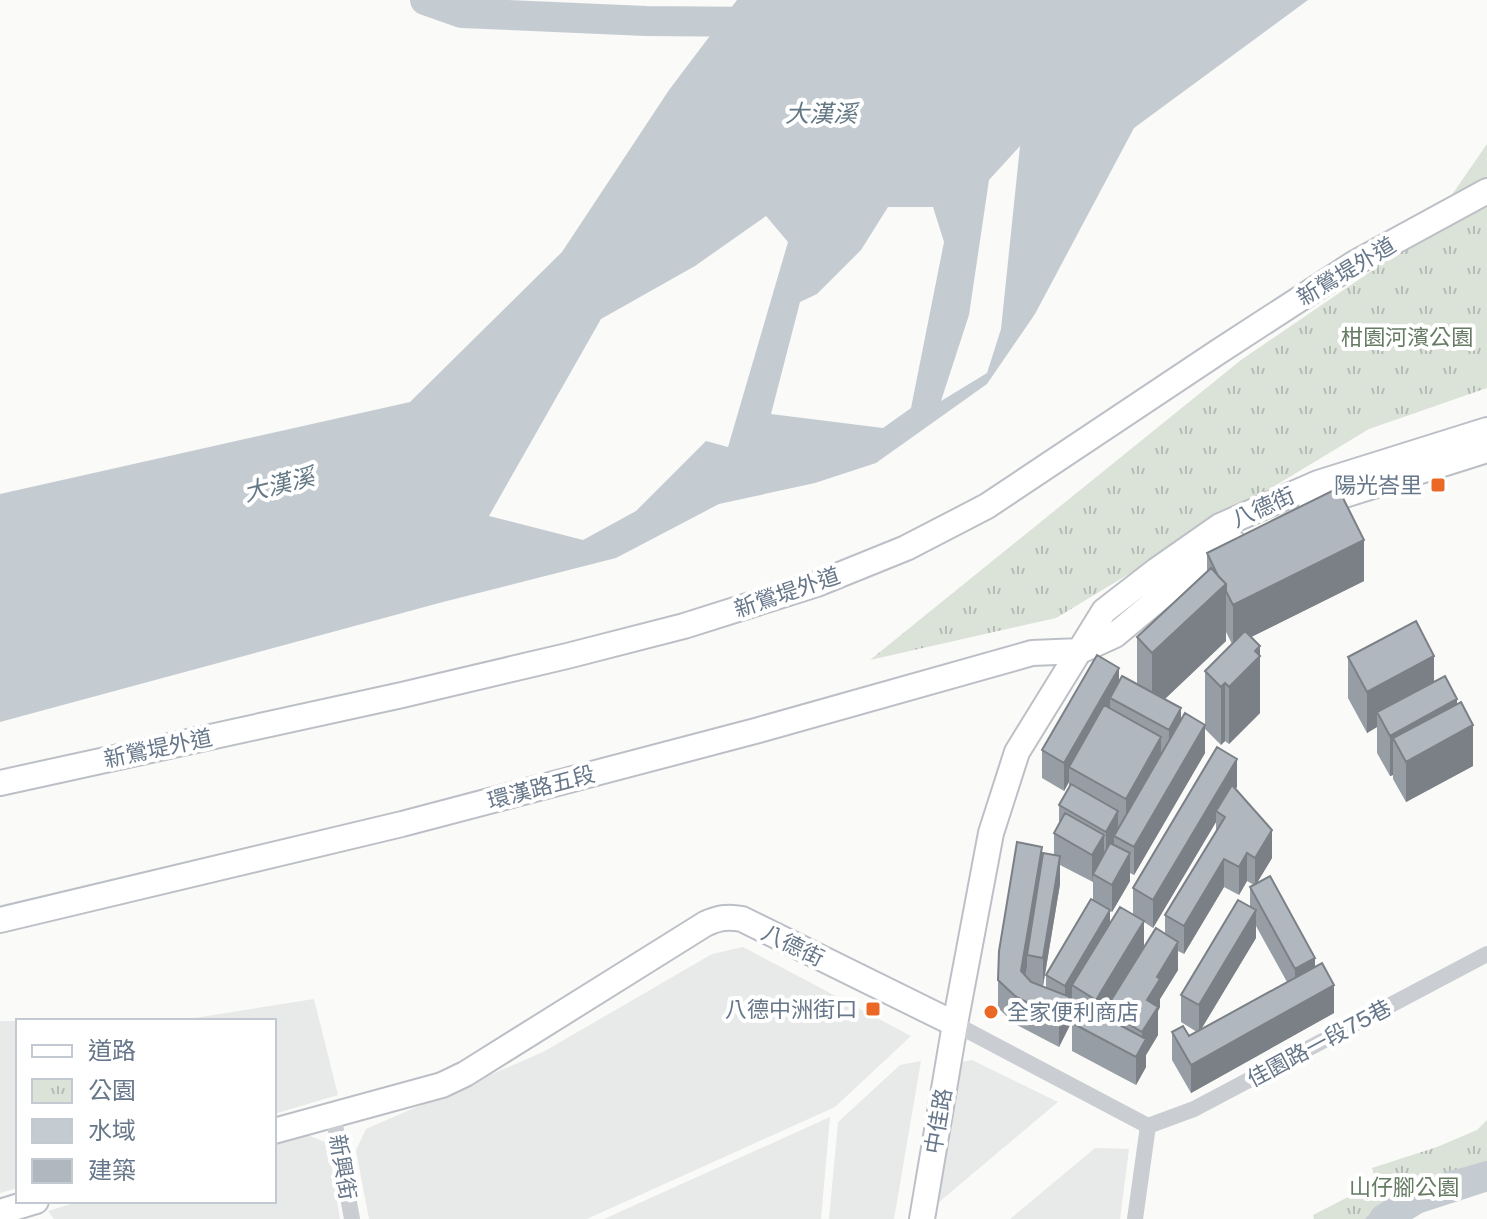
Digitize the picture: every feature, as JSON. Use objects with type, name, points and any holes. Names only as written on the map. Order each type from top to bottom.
[{"type":"street","name":"新鶯堤外道","points":[[0,783],[567,656],[684,626],[832,578],[906,548],[987,506],[1355,263],[1487,191]]},
{"type":"street","points":[[1220,526],[1276,486],[1342,459],[1487,413]]},
{"type":"street","name":"八德街","points":[[276,1130],[442,1085],[465,1074],[718,918],[742,919],[955,1024],[991,833],[1017,752],[1104,611],[1220,526],[1318,483],[1487,430]]},
{"type":"street","name":"八德街","points":[[1080,651],[1115,635],[1234,541],[1338,497],[1487,450]]},
{"type":"street","name":"環漢路五段","points":[[0,920],[402,824],[759,730],[1032,653],[1080,651]]},
{"type":"street","name":"佳園路一段75巷","points":[[1148,1126],[1194,1109],[1487,954]]},
{"type":"street","points":[[955,1024],[1148,1126],[1135,1219]]},
{"type":"street","name":"中佳路","points":[[922,1219],[955,1024]]},
{"type":"street","name":"新興街","points":[[333,1114],[352,1219]]},
{"type":"street","points":[[0,1212],[29,1203]]},
{"type":"shaded area","points":[[743,947],[911,1036],[835,1107],[587,1219],[369,1219],[356,1150],[366,1129],[543,1052],[712,954]]},
{"type":"shaded area","points":[[314,999],[338,1095],[276,1113],[276,1019],[189,1019]]},
{"type":"shaded area","points":[[0,1021],[16,1021],[16,1189],[0,1193]]},
{"type":"shaded area","points":[[972,1060],[1058,1102],[939,1202],[955,1063]]},
{"type":"shaded area","points":[[921,1061],[894,1219],[829,1219],[838,1122],[900,1065]]},
{"type":"shaded area","points":[[830,1117],[821,1219],[604,1219]]},
{"type":"shaded area","points":[[307,1135],[328,1143],[340,1219],[54,1219],[48,1211],[74,1203],[276,1203],[276,1144]]},
{"type":"shaded area","points":[[1095,1148],[1129,1149],[1120,1219],[1010,1219]]},
{"type":"green space","name":"柑園河濱公園","points":[[1487,144],[1487,388],[1369,429],[1056,618],[870,660],[1241,360],[1424,235]]},
{"type":"green space","name":"山仔腳公園","points":[[1487,1120],[1487,1183],[1453,1191],[1406,1219],[1314,1219],[1313,1215],[1356,1193],[1375,1179],[1372,1168],[1437,1147],[1477,1130]]},
{"type":"water","name":"大漢溪","points":[[737,0],[1308,0],[1134,128],[1035,314],[987,384],[876,463],[815,483],[719,504],[616,558],[0,722],[0,494],[410,402],[562,252],[669,90]],"holes":[[[1020,146],[1001,329],[987,373],[941,401],[969,315],[989,180]],[[888,207],[933,207],[944,242],[911,408],[883,428],[771,414],[800,302],[817,294],[861,250]],[[766,216],[788,242],[728,447],[706,441],[636,511],[583,540],[489,516],[601,319],[695,266]]]},
{"type":"building","points":[[1338,488],[1364,540],[1233,605],[1226,584],[1218,576],[1207,553]]},
{"type":"building","points":[[1211,568],[1226,584],[1152,653],[1137,637]]},
{"type":"building","points":[[1416,621],[1434,656],[1367,692],[1348,657]]},
{"type":"building","points":[[1245,631],[1260,646],[1255,651],[1260,656],[1229,687],[1225,683],[1221,687],[1205,671]]},
{"type":"building","points":[[1097,655],[1119,668],[1064,763],[1042,750]]},
{"type":"building","points":[[1122,676],[1181,708],[1169,730],[1110,698]]},
{"type":"building","points":[[1445,676],[1457,699],[1390,736],[1377,712]]},
{"type":"building","points":[[1461,702],[1473,725],[1406,762],[1393,738]]},
{"type":"building","points":[[1104,705],[1161,737],[1126,799],[1069,767]]},
{"type":"building","points":[[1185,713],[1205,725],[1134,847],[1114,836]]},
{"type":"building","points":[[1217,747],[1237,759],[1153,900],[1133,888]]},
{"type":"building","points":[[1071,784],[1118,811],[1106,832],[1059,805]]},
{"type":"building","points":[[1232,785],[1272,830],[1255,858],[1247,853],[1239,867],[1224,859],[1184,926],[1165,915],[1225,817],[1216,811]]},
{"type":"building","points":[[1065,813],[1104,835],[1092,855],[1054,833]]},
{"type":"building","points":[[1017,842],[1042,847],[1021,971],[1031,982],[1070,997],[1059,1019],[1015,996],[998,980],[999,951]]},
{"type":"building","points":[[1110,843],[1130,853],[1112,885],[1093,874]]},
{"type":"building","points":[[1043,853],[1060,856],[1043,958],[1027,955]]},
{"type":"building","points":[[1270,876],[1315,958],[1295,969],[1250,887]]},
{"type":"building","points":[[1091,899],[1110,910],[1065,986],[1046,975]]},
{"type":"building","points":[[1238,900],[1256,910],[1199,1005],[1181,995]]},
{"type":"building","points":[[1120,907],[1144,921],[1096,1000],[1072,985]]},
{"type":"building","points":[[1156,928],[1178,942],[1147,1000],[1158,1007],[1142,1032],[1105,1010]]},
{"type":"building","points":[[1322,963],[1334,985],[1191,1065],[1172,1032],[1183,1026],[1189,1036]]},
{"type":"building","points":[[1082,1005],[1146,1039],[1136,1057],[1072,1023]]},
{"type":"waterway","points":[[425,0],[462,13],[646,21],[760,22]]},
{"type":"waterway","points":[[1368,1219],[1396,1197],[1444,1175],[1487,1164]]},
{"type":"waterway","points":[[1384,1219],[1416,1199],[1487,1176]]},
{"type":"place","name":"陽光峇里","points":[[1438,485]]},
{"type":"place","name":"八德中洲街口","points":[[873,1009]]},
{"type":"place","name":"全家便利商店","points":[[991,1012]]}]
